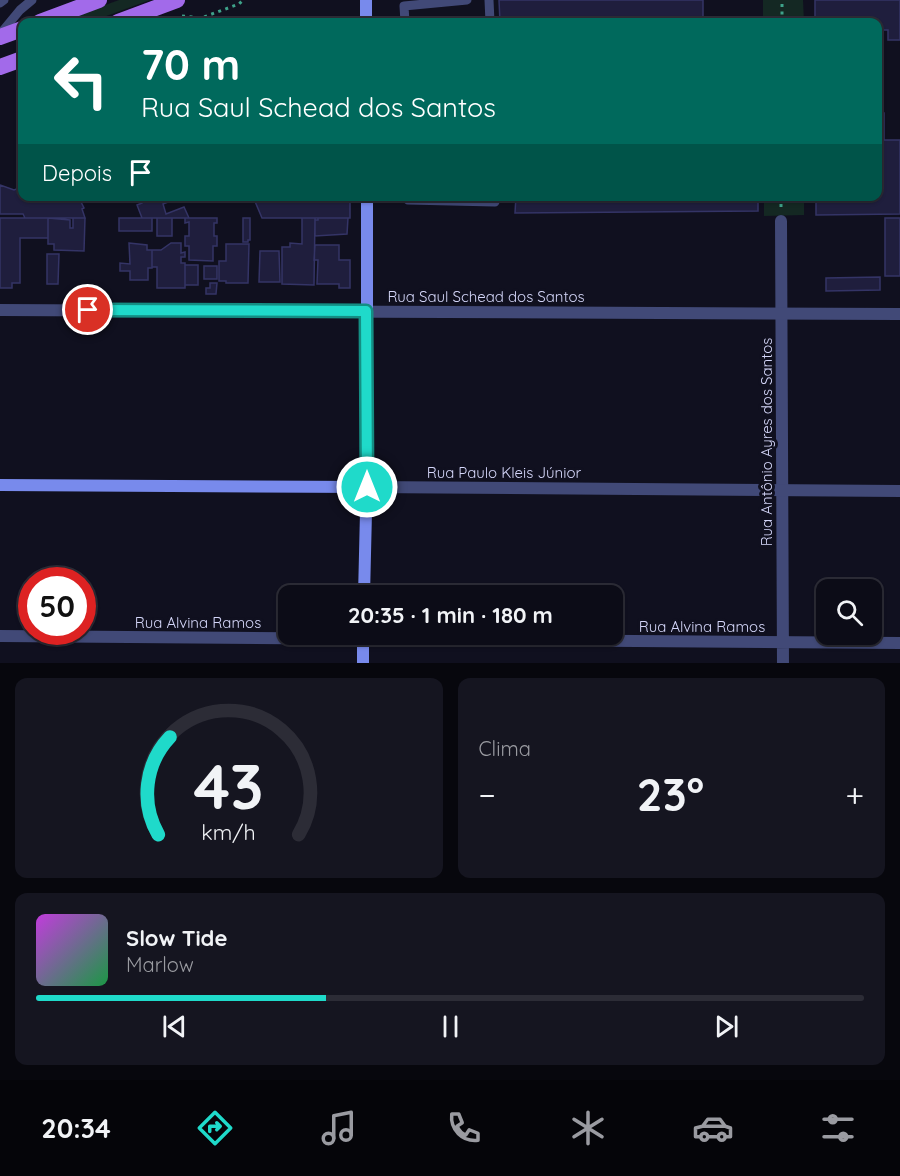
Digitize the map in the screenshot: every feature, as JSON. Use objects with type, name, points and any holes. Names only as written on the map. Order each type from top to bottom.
[{"type":"main road","points":[[51,18],[99,0]]},
{"type":"main road","points":[[366,0],[366,18]]},
{"type":"main road","points":[[135,18],[178,8]]},
{"type":"main road","points":[[0,36],[18,30]]},
{"type":"main road","points":[[0,67],[18,60]]},
{"type":"main road","points":[[364,585],[367,487],[367,201]]},
{"type":"main road","name":"Rua Paulo Kleis Júnior","points":[[0,485],[367,487]]},
{"type":"main road","points":[[363,645],[363,663]]},
{"type":"street","name":"Rua Antônio Ayres dos Santos","points":[[781,221],[783,663]]},
{"type":"street","name":"Rua Saul Schead dos Santos","points":[[0,310],[900,314]]},
{"type":"street","name":"Rua Paulo Kleis Júnior","points":[[367,487],[900,491]]},
{"type":"street","name":"Rua Alvina Ramos","points":[[0,636],[278,637]]},
{"type":"street","name":"Rua Alvina Ramos","points":[[623,640],[900,643]]},
{"type":"lane","points":[[0,3],[4,0]]},
{"type":"lane","points":[[0,36],[20,10],[32,0]]},
{"type":"lane","points":[[405,18],[404,6],[467,0]]},
{"type":"lane","points":[[489,0],[490,18]]},
{"type":"lane","points":[[452,201],[495,201]]},
{"type":"path","points":[[178,8],[201,18],[239,4],[243,0]]},
{"type":"path","points":[[782,0],[782,18]]},
{"type":"green space","points":[[119,0],[150,0],[101,18],[70,18]]},
{"type":"green space","points":[[763,0],[803,0],[804,18],[763,18]]},
{"type":"green space","points":[[764,201],[804,201],[804,215],[764,216]]},
{"type":"building","points":[[499,0],[703,0],[703,18],[500,18]]},
{"type":"building","points":[[815,0],[900,0],[900,40],[888,40],[888,30],[882,30],[882,18],[815,18]]},
{"type":"building","points":[[882,113],[884,113],[884,140],[900,140],[900,214],[816,215],[816,201],[882,201]]},
{"type":"building","points":[[0,185],[14,190],[18,188],[18,201],[80,201],[85,218],[25,218],[23,214],[0,214]]},
{"type":"building","points":[[141,201],[170,201],[163,204],[166,214],[184,207],[189,218],[142,218],[137,205],[142,203]]},
{"type":"building","points":[[255,201],[350,201],[350,218],[262,218]]},
{"type":"building","points":[[516,201],[758,201],[758,211],[515,213]]},
{"type":"building","points":[[0,218],[48,218],[48,238],[20,238],[20,283],[12,283],[12,288],[0,288]]},
{"type":"building","points":[[48,218],[70,220],[70,228],[73,228],[73,218],[85,218],[84,251],[54,250],[54,244],[48,244]]},
{"type":"building","points":[[119,218],[152,218],[152,231],[119,231]]},
{"type":"building","points":[[157,218],[172,218],[172,236],[157,236]]},
{"type":"building","points":[[185,218],[217,218],[217,223],[214,223],[214,236],[217,236],[217,246],[213,246],[213,261],[189,260],[189,246],[185,246],[185,236],[189,236],[189,222],[185,223]]},
{"type":"building","points":[[243,218],[250,218],[250,240],[248,242],[243,242]]},
{"type":"building","points":[[302,218],[315,218],[314,285],[282,284],[282,247],[290,247],[290,243],[302,244]]},
{"type":"building","points":[[318,218],[348,218],[347,234],[315,236],[315,220]]},
{"type":"building","points":[[885,218],[900,218],[900,276],[885,276]]},
{"type":"building","points":[[129,243],[147,245],[147,250],[152,250],[152,268],[148,268],[148,280],[130,280],[130,271],[120,271],[120,263],[130,264]]},
{"type":"building","points":[[171,243],[181,243],[181,253],[185,252],[185,257],[181,257],[181,263],[185,263],[185,288],[157,288],[157,267],[152,267],[152,250],[161,250]]},
{"type":"building","points":[[226,244],[249,244],[248,283],[219,281],[219,261],[226,261]]},
{"type":"building","points":[[315,245],[339,245],[339,260],[350,260],[350,288],[339,288],[339,284],[317,284],[318,260],[314,260]]},
{"type":"building","points":[[260,251],[279,251],[280,282],[259,282]]},
{"type":"building","points":[[47,254],[59,254],[58,284],[47,284]]},
{"type":"building","points":[[185,265],[198,265],[198,285],[185,285]]},
{"type":"building","points":[[204,266],[217,266],[217,279],[204,279]]},
{"type":"building","points":[[880,277],[880,290],[826,291],[826,278]]},
{"type":"building","points":[[210,283],[217,283],[216,294],[206,294],[206,288],[210,288]]},
{"type":"route","points":[[88,310],[366,311],[367,487]]}]
